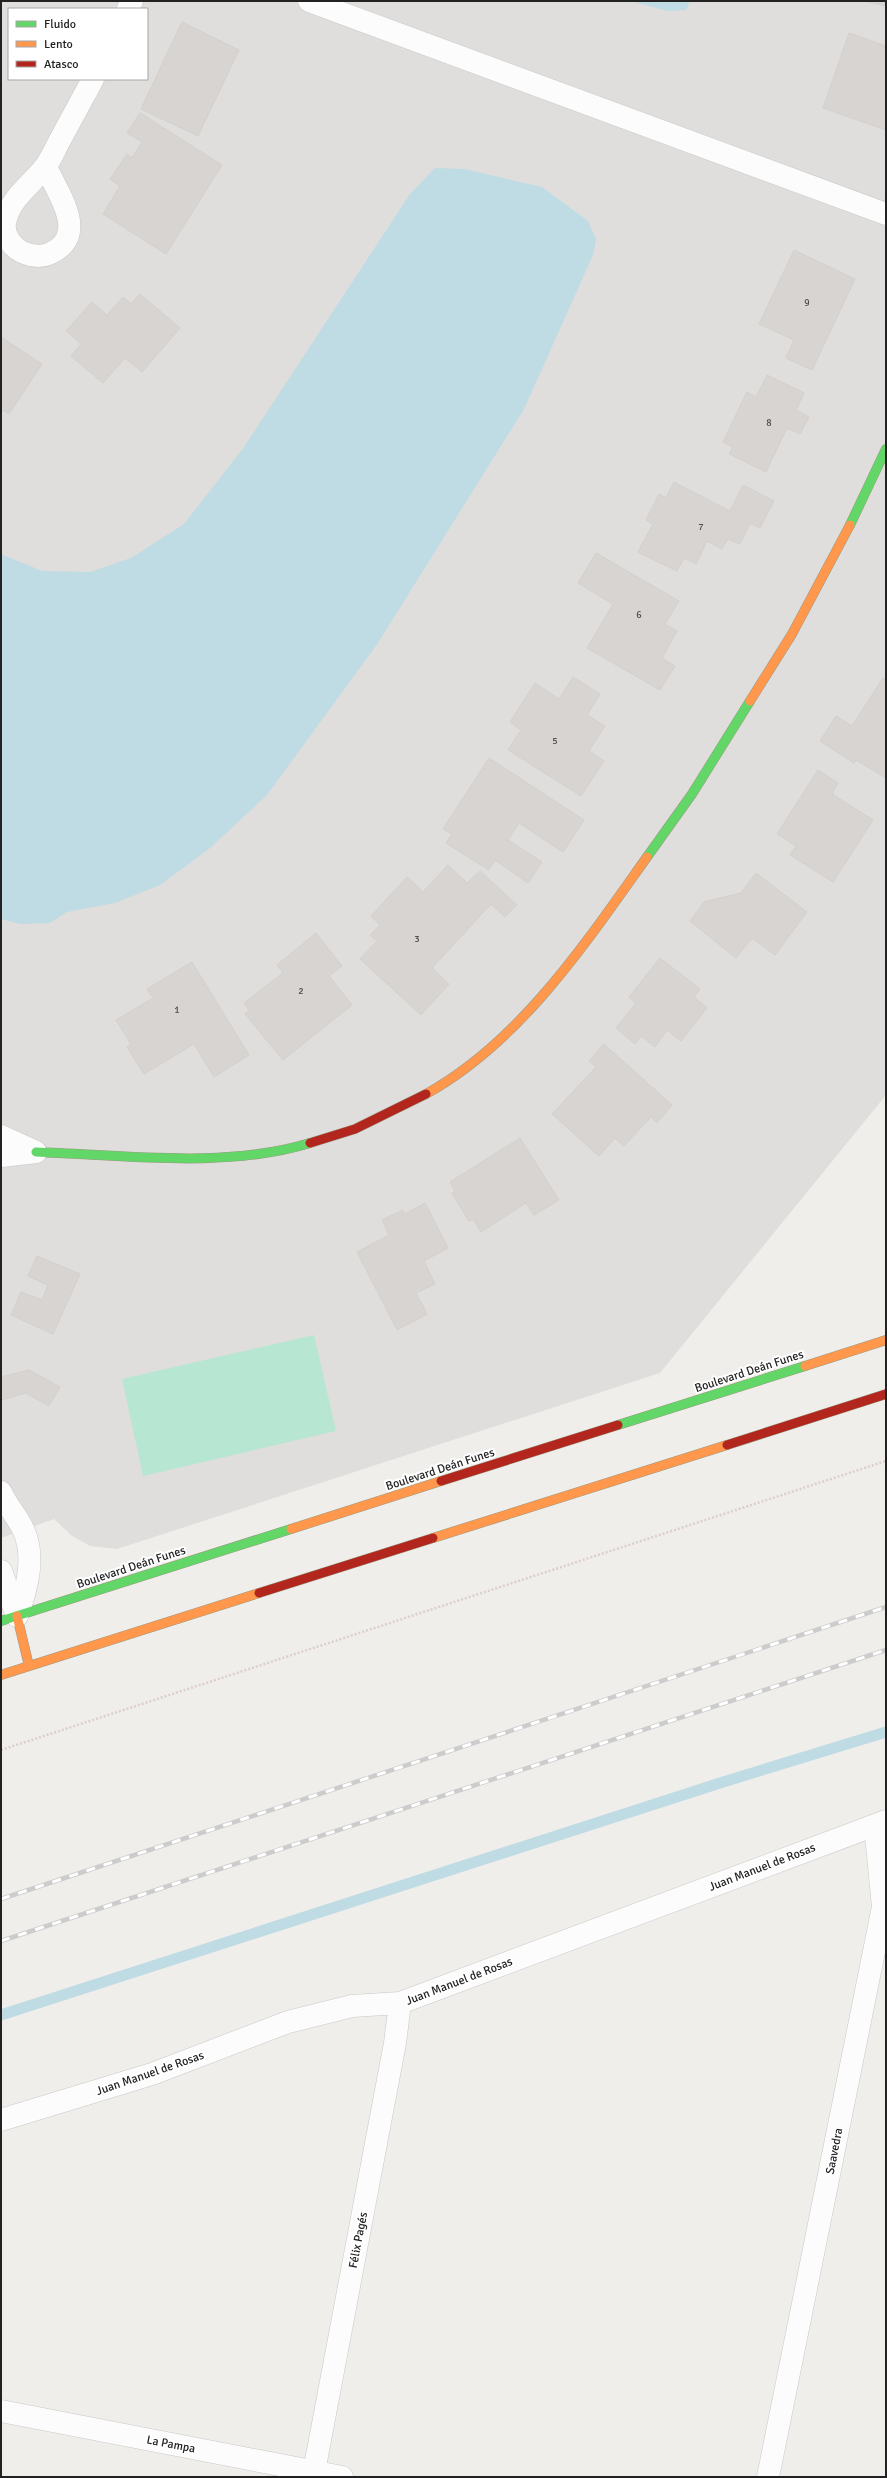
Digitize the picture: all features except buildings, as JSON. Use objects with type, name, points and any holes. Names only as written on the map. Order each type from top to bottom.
[{"type":"main road","points":[[36,1152],[196,1158],[280,1152],[355,1129],[401,1108],[451,1080],[507,1034],[555,981],[692,794],[792,634],[844,538],[886,449]]},
{"type":"main road","name":"Boulevard Deán Funes","points":[[9,1619],[886,1340]]},
{"type":"main road","points":[[1,1675],[886,1394]]},
{"type":"main road","points":[[9,1619],[29,1666]]},
{"type":"street","points":[[309,1],[886,214]]},
{"type":"street","points":[[46,167],[92,80]]},
{"type":"street","points":[[1,1136],[36,1152]]},
{"type":"street","points":[[1,1156],[36,1152]]},
{"type":"street","points":[[1,1492],[24,1530],[30,1573],[25,1595],[9,1619]]},
{"type":"street","points":[[1,1571],[9,1619]]},
{"type":"street","name":"Saavedra","points":[[768,2477],[884,1907],[880,1823]]},
{"type":"street","name":"Juan Manuel de Rosas","points":[[1,2120],[152,2074],[288,2022],[352,2006],[400,2003],[880,1823]]},
{"type":"street","name":"Félix Pagés","points":[[314,2474],[394,2051],[400,2003]]},
{"type":"street","name":"La Pampa","points":[[1,2411],[314,2474],[342,2477]]},
{"type":"path","points":[[1,1750],[886,1461]]},
{"type":"shaded area","points":[[1,1],[886,1],[886,1095],[660,1373],[117,1549],[90,1546],[72,1536],[54,1519],[1,1538]]},
{"type":"green space","points":[[314,1335],[336,1431],[143,1476],[122,1379]]},
{"type":"water","points":[[631,1],[690,1],[686,10],[667,11]]},
{"type":"water","points":[[435,168],[464,169],[542,187],[588,221],[596,239],[593,255],[524,409],[378,643],[267,795],[210,848],[160,885],[115,903],[67,912],[50,923],[20,924],[1,919],[1,554],[42,571],[90,572],[131,558],[184,524],[244,447],[410,194]]},
{"type":"waterway","points":[[1,2015],[720,1783],[886,1732]]},
{"type":"railway","points":[[1,1899],[886,1607]]},
{"type":"railway","points":[[1,1941],[886,1650]]},
{"type":"traffic: fast","points":[[850,525],[886,449]]},
{"type":"traffic: fast","points":[[647,857],[692,794],[750,701]]},
{"type":"traffic: fast","points":[[36,1152],[139,1157],[209,1158],[244,1156],[277,1151],[310,1143]]},
{"type":"traffic: fast","points":[[618,1425],[805,1366]]},
{"type":"traffic: fast","points":[[1,1621],[291,1529]]},
{"type":"traffic: slow","points":[[750,701],[792,634],[850,525]]},
{"type":"traffic: slow","points":[[426,1094],[460,1072],[492,1047],[521,1019],[575,956],[647,857]]},
{"type":"traffic: slow","points":[[805,1366],[886,1340]]},
{"type":"traffic: slow","points":[[433,1538],[727,1445]]},
{"type":"traffic: slow","points":[[291,1529],[441,1481]]},
{"type":"traffic: slow","points":[[1,1675],[259,1593]]},
{"type":"traffic: slow","points":[[17,1616],[29,1666]]},
{"type":"traffic: jam","points":[[310,1143],[355,1129],[426,1094]]},
{"type":"traffic: jam","points":[[727,1445],[886,1394]]},
{"type":"traffic: jam","points":[[441,1481],[618,1425]]},
{"type":"traffic: jam","points":[[259,1593],[433,1538]]}]
